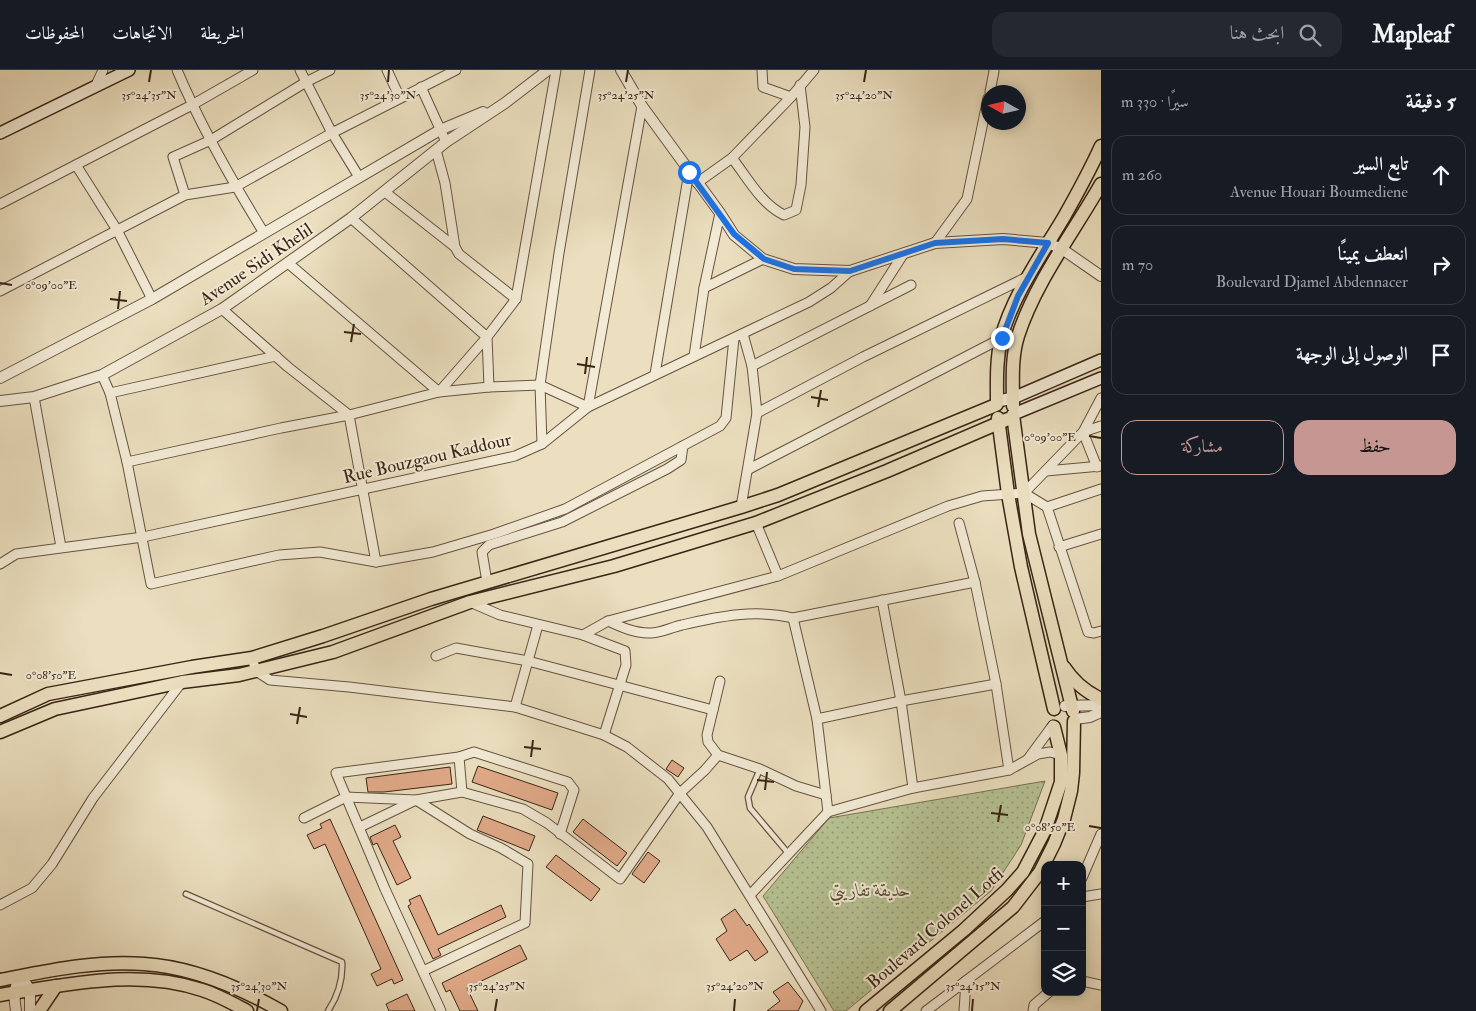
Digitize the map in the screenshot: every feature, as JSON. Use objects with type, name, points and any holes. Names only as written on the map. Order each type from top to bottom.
[{"type":"main road","points":[[0,133],[129,70]]},
{"type":"main road","points":[[1006,410],[997,363],[1002,338],[1018,296],[1064,216],[1101,146]]},
{"type":"main road","points":[[1006,410],[1018,338],[1031,306],[1101,184]]},
{"type":"main road","points":[[0,732],[55,709],[182,682],[239,675],[333,652],[470,602],[614,566],[756,523],[887,471],[1101,360]]},
{"type":"main road","points":[[0,716],[48,694],[192,667],[252,658],[431,599],[741,508],[1006,410],[1101,378]]},
{"type":"main road","name":"Boulevard Colonel Lotfi","points":[[890,1011],[1013,907],[1040,872],[1054,844],[1064,819],[1071,791],[1073,772],[1069,712],[1061,662],[1029,534],[1024,493],[1006,410]]},
{"type":"main road","name":"Boulevard Colonel Lotfi","points":[[1006,410],[1008,494],[1021,568],[1069,712]]},
{"type":"main road","points":[[1061,662],[1075,681],[1101,699]]},
{"type":"main road","points":[[1054,726],[1061,730],[1068,729],[1069,712]]},
{"type":"main road","name":"Boulevard Colonel Lotfi","points":[[866,1011],[964,930],[1008,890],[1023,872],[1045,830],[1061,782],[1061,755],[1051,716],[1069,712]]},
{"type":"main road","points":[[0,980],[107,963],[146,964],[168,967],[208,977],[248,993],[281,1011]]},
{"type":"main road","points":[[0,995],[93,981],[124,979],[162,981],[202,990],[247,1011]]},
{"type":"main road","points":[[39,1011],[56,986]]},
{"type":"street","points":[[96,86],[103,70]]},
{"type":"street","points":[[177,70],[192,106],[235,187],[264,233]]},
{"type":"street","points":[[0,204],[192,106],[254,70]]},
{"type":"street","points":[[300,70],[332,133],[359,177]]},
{"type":"street","points":[[185,195],[173,157],[211,140],[306,82],[330,70]]},
{"type":"street","points":[[387,70],[400,98]]},
{"type":"street","points":[[0,291],[185,195],[235,187],[332,133],[456,70]]},
{"type":"street","name":"Avenue Sidi Khelil","points":[[0,402],[34,397],[102,375],[222,309],[351,218],[446,142],[548,70]]},
{"type":"street","points":[[439,392],[488,337],[516,300],[556,70]]},
{"type":"street","points":[[542,444],[540,385],[559,253],[590,70]]},
{"type":"street","points":[[621,70],[642,106],[734,234],[764,259],[794,269],[850,271],[935,243],[1003,239],[1048,243],[1062,249],[1101,276]]},
{"type":"street","points":[[762,70],[763,88],[791,97]]},
{"type":"street","points":[[697,183],[732,158],[791,97],[814,70]]},
{"type":"street","points":[[991,85],[994,71]]},
{"type":"street","points":[[732,158],[762,198],[775,211],[784,215],[796,210],[801,185],[805,126],[800,85]]},
{"type":"street","points":[[421,87],[446,142]]},
{"type":"street","name":"Avenue Sidi Khelil","points":[[0,378],[152,300],[440,130],[505,102]]},
{"type":"street","points":[[127,462],[349,415],[439,392],[489,387],[540,385],[588,407],[642,106]]},
{"type":"street","points":[[935,243],[967,199],[981,130]]},
{"type":"street","points":[[436,150],[445,183],[455,247],[459,254],[516,300]]},
{"type":"street","points":[[76,165],[117,230],[152,300]]},
{"type":"street","points":[[655,374],[689,172]]},
{"type":"street","points":[[385,192],[455,247]]},
{"type":"street","points":[[694,356],[704,288],[720,213]]},
{"type":"street","points":[[351,218],[488,337],[489,387]]},
{"type":"street","points":[[868,308],[904,253]]},
{"type":"street","points":[[704,288],[764,259]]},
{"type":"street","points":[[288,263],[439,392]]},
{"type":"street","name":"Rue Bouzgaou Kaddour","points":[[0,564],[16,554],[143,537],[515,456],[542,444],[588,407],[808,302],[831,288],[850,271]]},
{"type":"street","points":[[757,413],[863,357],[1030,275]]},
{"type":"street","points":[[752,366],[911,285]]},
{"type":"street","points":[[222,309],[349,415],[376,562]]},
{"type":"street","points":[[741,508],[757,413],[752,366],[743,334]]},
{"type":"street","points":[[102,375],[110,393],[127,462],[151,584],[279,555],[320,552],[376,562],[433,552],[494,534],[565,509],[720,426],[726,418],[734,338]]},
{"type":"street","points":[[748,469],[1002,338],[1018,338]]},
{"type":"street","points":[[110,393],[276,356]]},
{"type":"street","points":[[34,397],[61,547]]},
{"type":"street","points":[[1024,493],[1083,432],[1101,398]]},
{"type":"street","points":[[1083,432],[1101,426]]},
{"type":"street","points":[[1046,471],[1099,467],[1083,432]]},
{"type":"street","points":[[487,582],[482,552],[489,545],[562,522],[667,469],[680,460],[683,446]]},
{"type":"street","points":[[1047,507],[1101,489]]},
{"type":"street","points":[[582,635],[608,621],[778,576],[948,506],[982,496],[1024,493],[1047,507],[1088,632],[1094,634],[1101,631]]},
{"type":"street","points":[[756,523],[778,576]]},
{"type":"street","points":[[959,524],[975,582],[996,684],[1008,770]]},
{"type":"street","points":[[1059,547],[1101,534]]},
{"type":"street","points":[[608,621],[632,631],[651,634],[681,625],[746,613],[775,614],[793,618],[975,582]]},
{"type":"street","points":[[882,600],[913,788]]},
{"type":"street","points":[[470,602],[500,615],[582,635],[625,651],[626,665],[604,735]]},
{"type":"street","points":[[793,618],[817,719],[828,812]]},
{"type":"street","points":[[516,707],[538,625]]},
{"type":"street","points":[[436,656],[456,648],[528,661],[713,710]]},
{"type":"street","points":[[252,658],[256,671],[270,680],[349,687],[516,707],[604,735],[627,747],[668,778],[707,827],[821,1011]]},
{"type":"street","points":[[720,681],[707,736],[708,742],[718,755],[760,769],[796,786],[826,795]]},
{"type":"street","points":[[0,905],[32,888],[52,864],[93,798],[182,682]]},
{"type":"street","points":[[817,719],[900,701],[996,684]]},
{"type":"street","points":[[1069,712],[1101,705]]},
{"type":"street","points":[[1069,712],[1090,717],[1101,712]]},
{"type":"street","points":[[1028,759],[1054,726]]},
{"type":"street","points":[[441,1011],[336,774],[460,756],[474,752],[568,782],[574,790],[560,834]]},
{"type":"street","points":[[750,895],[828,812],[913,788],[1008,770],[1038,754],[1050,752],[1061,755]]},
{"type":"street","points":[[304,818],[346,797],[416,800],[462,792],[523,809],[547,823],[620,879],[680,793],[718,755]]},
{"type":"street","points":[[460,756],[462,792]]},
{"type":"street","points":[[360,827],[416,800]]},
{"type":"street","points":[[416,800],[470,834],[501,848],[528,864],[524,923],[423,971]]},
{"type":"street","points":[[1086,870],[1098,848],[1101,834]]},
{"type":"street","points":[[1086,896],[1101,894]]},
{"type":"street","points":[[926,1011],[1041,924]]},
{"type":"street","points":[[16,1011],[14,992],[21,976],[30,990],[30,1011]]},
{"type":"street","points":[[964,1011],[966,980]]},
{"type":"street","points":[[1086,982],[1101,985]]},
{"type":"street","points":[[1033,1011],[1034,1005],[1044,996]]},
{"type":"lane","points":[[760,769],[748,797],[750,808],[789,854]]},
{"type":"lane","points":[[186,894],[342,962],[343,976],[334,1003],[328,1011]]},
{"type":"green space","name":"حديقة تفاريتي","points":[[1045,781],[1021,845],[991,891],[846,1011],[834,1011],[763,896],[829,818]]},
{"type":"building","points":[[672,760],[684,768],[678,777],[666,769]]},
{"type":"building","points":[[478,766],[558,793],[552,810],[472,782]]},
{"type":"building","points":[[450,767],[452,784],[384,792],[368,792],[366,778]]},
{"type":"building","points":[[483,816],[535,836],[529,851],[477,830]]},
{"type":"building","points":[[330,819],[403,980],[394,984],[392,979],[377,986],[371,974],[381,969],[325,844],[314,849],[307,835],[322,828],[320,824]]},
{"type":"building","points":[[583,819],[627,853],[617,866],[573,832]]},
{"type":"building","points":[[395,825],[401,837],[393,841],[411,878],[397,885],[377,843],[373,845],[370,837]]},
{"type":"building","points":[[648,852],[660,861],[644,883],[632,874]]},
{"type":"building","points":[[556,855],[600,889],[591,901],[546,867]]},
{"type":"building","points":[[420,895],[438,935],[501,905],[506,917],[438,949],[441,955],[433,959],[408,906],[411,904],[409,900]]},
{"type":"building","points":[[735,909],[747,926],[749,924],[768,952],[755,961],[747,950],[730,961],[716,939],[727,931],[721,919]]},
{"type":"building","points":[[520,945],[527,959],[467,988],[478,1011],[460,1011],[450,990],[446,992],[442,983]]},
{"type":"building","points":[[788,982],[803,1001],[798,1011],[767,1011],[780,1001],[773,992]]},
{"type":"building","points":[[407,994],[415,1011],[389,1011],[386,1004]]},
{"type":"route","points":[[689,172],[734,234],[764,259],[794,269],[850,271],[935,243],[1003,239],[1048,243],[1018,296],[1002,338]]}]
